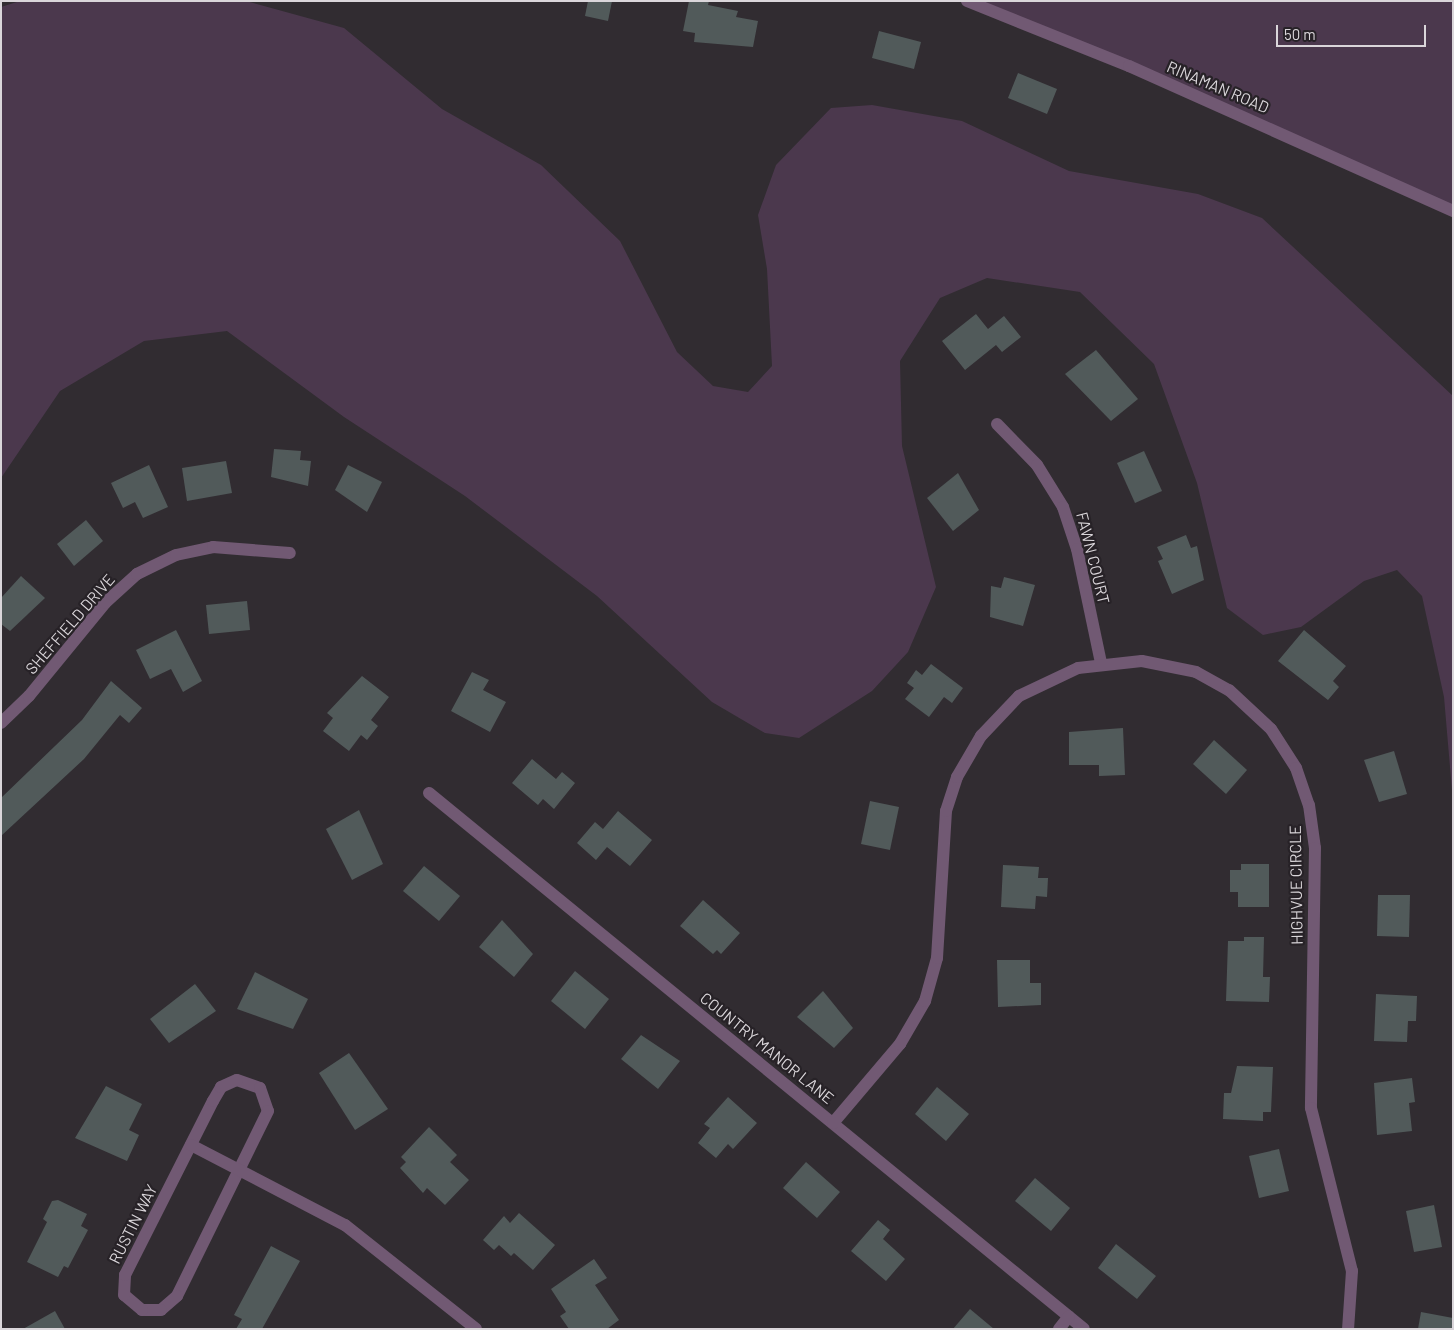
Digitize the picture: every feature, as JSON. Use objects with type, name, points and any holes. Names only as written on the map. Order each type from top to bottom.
[{"type":"street","name":"RINAMAN ROAD","points":[[967,1],[1129,66],[1453,210]]},
{"type":"street","name":"FAWN COURT","points":[[997,424],[1037,465],[1063,507],[1077,548],[1101,663]]},
{"type":"street","name":"SHEFFIELD DRIVE","points":[[1,723],[29,696],[105,603],[137,574],[176,555],[213,547],[290,553]]},
{"type":"street","name":"HIGHVUE CIRCLE","points":[[833,1123],[900,1044],[930,988],[937,958],[945,819],[967,757],[990,724],[1019,696],[1059,675],[1101,663],[1156,663],[1220,684],[1271,729],[1304,786],[1315,848],[1311,1108],[1352,1271],[1348,1329]]},
{"type":"street","name":"COUNTRY MANOR LANE","points":[[429,793],[1084,1329]]},
{"type":"street","name":"RUSTIN WAY","points":[[236,1080],[253,1083],[265,1094],[268,1111],[240,1170],[177,1296],[161,1310],[142,1310],[126,1298],[122,1283],[191,1145],[221,1087],[236,1080]]},
{"type":"street","points":[[191,1145],[357,1234],[476,1329]]},
{"type":"street","points":[[1059,1329],[1069,1316]]},
{"type":"shaded area","points":[[20,1],[246,1],[344,28],[442,109],[541,165],[620,241],[677,352],[713,386],[748,392],[772,366],[767,269],[758,215],[776,165],[831,108],[872,105],[962,121],[1069,171],[1198,194],[1262,218],[1453,396],[1453,802],[1444,697],[1422,596],[1397,570],[1364,581],[1301,627],[1263,635],[1227,608],[1197,483],[1154,364],[1080,292],[987,278],[940,298],[900,361],[902,446],[936,587],[908,652],[872,691],[799,738],[765,733],[712,702],[597,596],[465,496],[344,417],[227,331],[144,341],[60,391],[1,478],[1,7]]},
{"type":"shaded area","points":[[967,1],[1453,1],[1453,211]]},
{"type":"building","points":[[588,1],[612,1],[608,21],[585,16]]},
{"type":"building","points":[[689,1],[709,1],[708,5],[738,11],[736,17],[758,21],[753,47],[694,42],[695,33],[683,31]]},
{"type":"building","points":[[879,31],[921,42],[914,69],[872,58]]},
{"type":"building","points":[[1018,73],[1057,89],[1047,114],[1008,98]]},
{"type":"building","points":[[976,314],[988,329],[1004,316],[1021,337],[1002,352],[996,345],[965,370],[942,341]]},
{"type":"building","points":[[1096,350],[1138,399],[1111,421],[1065,374]]},
{"type":"building","points":[[274,449],[301,451],[300,460],[311,461],[308,486],[271,477]]},
{"type":"building","points":[[1144,451],[1162,491],[1135,503],[1117,463]]},
{"type":"building","points":[[226,461],[232,493],[187,501],[182,468]]},
{"type":"building","points":[[149,465],[168,507],[143,518],[135,502],[123,508],[111,483]]},
{"type":"building","points":[[348,465],[382,482],[367,512],[335,490]]},
{"type":"building","points":[[958,473],[979,510],[953,531],[927,498]]},
{"type":"building","points":[[86,520],[103,541],[74,566],[57,544]]},
{"type":"building","points":[[1186,535],[1191,548],[1197,546],[1204,580],[1172,594],[1158,561],[1163,559],[1157,547]]},
{"type":"building","points":[[21,576],[45,598],[10,631],[1,624],[1,598]]},
{"type":"building","points":[[1004,577],[1035,585],[1023,626],[990,617],[991,586],[1001,588]]},
{"type":"building","points":[[247,601],[250,630],[209,634],[206,605]]},
{"type":"building","points":[[176,630],[202,681],[183,692],[171,669],[150,679],[136,650]]},
{"type":"building","points":[[1304,630],[1346,666],[1333,681],[1339,687],[1328,700],[1278,661]]},
{"type":"building","points":[[931,664],[963,688],[952,703],[944,697],[929,717],[905,699],[914,688],[907,683],[916,670],[922,675]]},
{"type":"building","points":[[472,672],[489,680],[483,690],[506,702],[490,732],[451,711]]},
{"type":"building","points":[[362,676],[389,697],[371,720],[378,726],[367,740],[361,735],[349,751],[323,731],[333,718],[327,713]]},
{"type":"building","points":[[111,681],[142,708],[129,723],[120,715],[84,759],[1,836],[1,798],[82,720]]},
{"type":"building","points":[[1123,728],[1125,775],[1099,776],[1099,765],[1069,765],[1069,732]]},
{"type":"building","points":[[1214,740],[1247,770],[1226,794],[1193,764]]},
{"type":"building","points":[[1394,751],[1407,794],[1379,802],[1364,760]]},
{"type":"building","points":[[532,759],[556,779],[562,772],[575,783],[554,809],[543,799],[538,805],[512,783]]},
{"type":"building","points":[[870,801],[899,807],[890,850],[861,844]]},
{"type":"building","points":[[359,810],[383,864],[352,880],[326,829]]},
{"type":"building","points":[[618,811],[652,840],[630,866],[607,847],[596,860],[577,843],[595,822],[603,829]]},
{"type":"building","points":[[1241,864],[1269,864],[1269,907],[1238,907],[1238,892],[1230,892],[1230,870],[1241,870]]},
{"type":"building","points":[[1003,865],[1039,867],[1038,878],[1048,878],[1047,897],[1036,896],[1035,909],[1001,907]]},
{"type":"building","points":[[424,866],[460,896],[439,921],[403,891]]},
{"type":"building","points":[[1378,895],[1410,895],[1409,937],[1377,936]]},
{"type":"building","points":[[703,900],[740,933],[721,954],[717,950],[713,954],[680,926]]},
{"type":"building","points":[[502,920],[533,954],[514,977],[479,947]]},
{"type":"building","points":[[1244,937],[1264,937],[1263,977],[1270,977],[1269,1002],[1226,1001],[1228,941],[1244,941]]},
{"type":"building","points":[[997,960],[1030,960],[1030,983],[1041,983],[1041,1005],[998,1007]]},
{"type":"building","points":[[575,971],[609,999],[585,1029],[551,1001]]},
{"type":"building","points":[[255,972],[308,999],[293,1029],[237,1009]]},
{"type":"building","points":[[195,984],[216,1011],[169,1043],[150,1019]]},
{"type":"building","points":[[823,991],[853,1028],[834,1048],[797,1017]]},
{"type":"building","points":[[1376,994],[1417,996],[1416,1021],[1408,1021],[1407,1042],[1374,1041]]},
{"type":"building","points":[[641,1035],[680,1061],[658,1089],[621,1059]]},
{"type":"building","points":[[349,1053],[388,1109],[355,1130],[319,1073]]},
{"type":"building","points":[[1237,1066],[1273,1067],[1271,1112],[1263,1112],[1263,1121],[1223,1119],[1224,1093],[1231,1093]]},
{"type":"building","points":[[1412,1078],[1415,1102],[1409,1103],[1412,1131],[1377,1135],[1374,1083]]},
{"type":"building","points":[[106,1086],[142,1104],[129,1130],[139,1135],[127,1161],[75,1138]]},
{"type":"building","points":[[937,1087],[969,1114],[946,1141],[915,1114]]},
{"type":"building","points":[[728,1097],[757,1123],[733,1149],[728,1144],[716,1158],[698,1143],[710,1128],[704,1124]]},
{"type":"building","points":[[429,1127],[457,1155],[450,1162],[469,1180],[445,1205],[427,1188],[423,1193],[400,1168],[406,1162],[401,1157]]},
{"type":"building","points":[[1279,1149],[1289,1191],[1259,1198],[1249,1156]]},
{"type":"building","points":[[806,1162],[840,1192],[817,1218],[783,1188]]},
{"type":"building","points":[[1035,1178],[1070,1208],[1051,1231],[1015,1201]]},
{"type":"building","points":[[58,1200],[87,1214],[81,1226],[88,1230],[68,1268],[64,1266],[58,1277],[27,1262],[47,1222],[43,1219],[52,1201]]},
{"type":"building","points":[[1434,1205],[1442,1247],[1414,1252],[1406,1211]]},
{"type":"building","points":[[519,1213],[555,1245],[533,1270],[514,1253],[511,1256],[499,1245],[494,1250],[483,1240],[504,1216],[510,1223]]},
{"type":"building","points":[[878,1220],[890,1230],[883,1239],[905,1259],[886,1281],[851,1251]]},
{"type":"building","points":[[1116,1244],[1156,1276],[1137,1299],[1098,1268]]},
{"type":"building","points":[[271,1246],[300,1261],[262,1329],[236,1329],[242,1319],[234,1315]]},
{"type":"building","points":[[594,1259],[607,1278],[595,1285],[619,1320],[607,1329],[569,1329],[560,1316],[566,1312],[551,1289]]},
{"type":"building","points":[[970,1309],[994,1329],[953,1329]]},
{"type":"building","points":[[55,1311],[65,1329],[23,1329]]},
{"type":"building","points":[[1421,1312],[1453,1318],[1453,1329],[1418,1329]]}]
